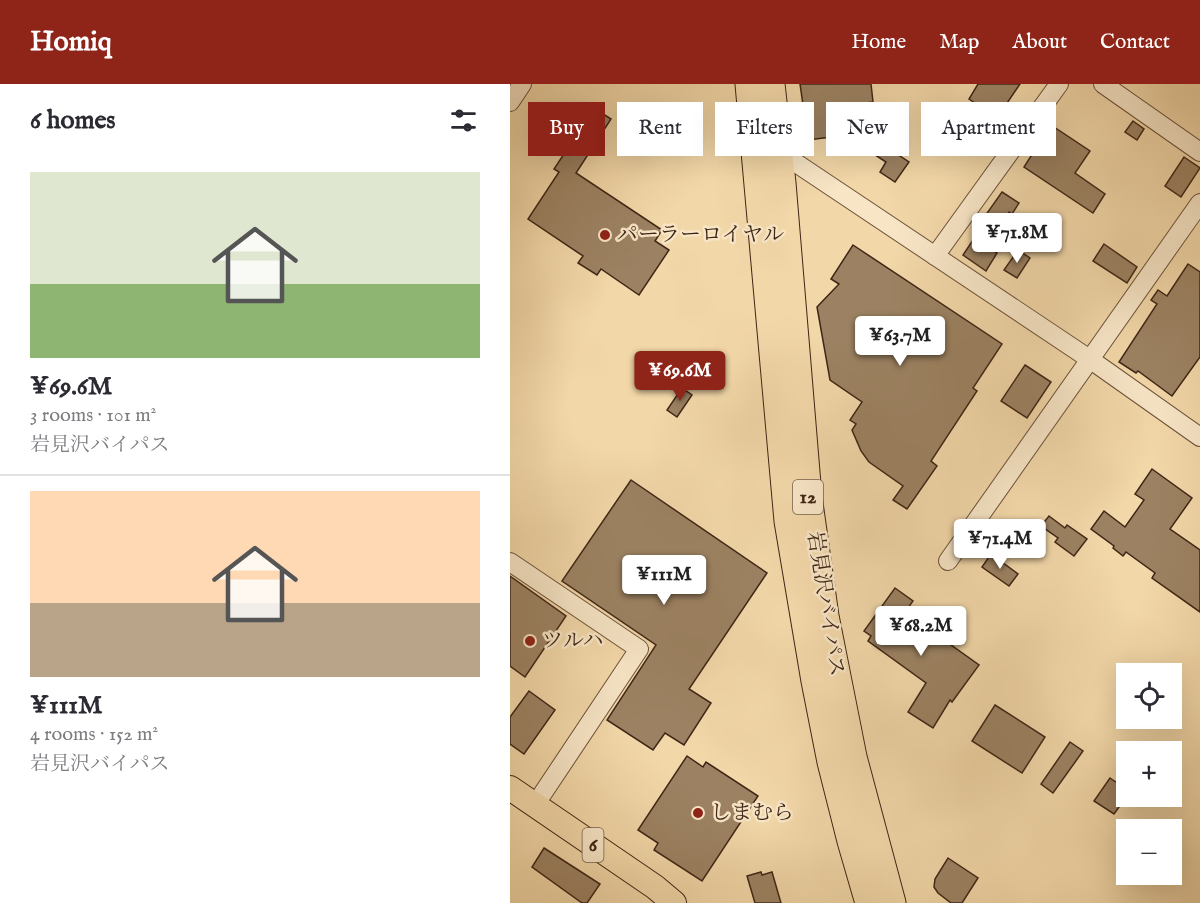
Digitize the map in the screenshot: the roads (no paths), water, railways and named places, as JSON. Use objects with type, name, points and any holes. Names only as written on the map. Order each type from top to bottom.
[{"type":"highway","name":"岩見沢バイパス","points":[[749,84],[788,521],[831,762],[869,903]]},
{"type":"highway","name":"岩見沢バイパス","points":[[771,84],[773,102]]},
{"type":"highway","name":"岩見沢バイパス","points":[[778,156],[808,496],[825,616],[853,757],[892,903]]},
{"type":"main road","name":"6","points":[[510,788],[655,887],[674,903]]},
{"type":"street","points":[[510,102],[522,84]]},
{"type":"street","points":[[935,256],[1059,84]]},
{"type":"street","points":[[1103,84],[1200,152]]},
{"type":"street","points":[[785,156],[1091,360],[1200,437]]},
{"type":"street","points":[[948,561],[1200,203]]},
{"type":"street","points":[[510,562],[639,649],[535,805]]},
{"type":"place","name":"パーラーロイヤル","points":[[605,235]]},
{"type":"place","name":"ツルハ","points":[[530,641]]},
{"type":"place","name":"しまむら","points":[[698,813]]}]
